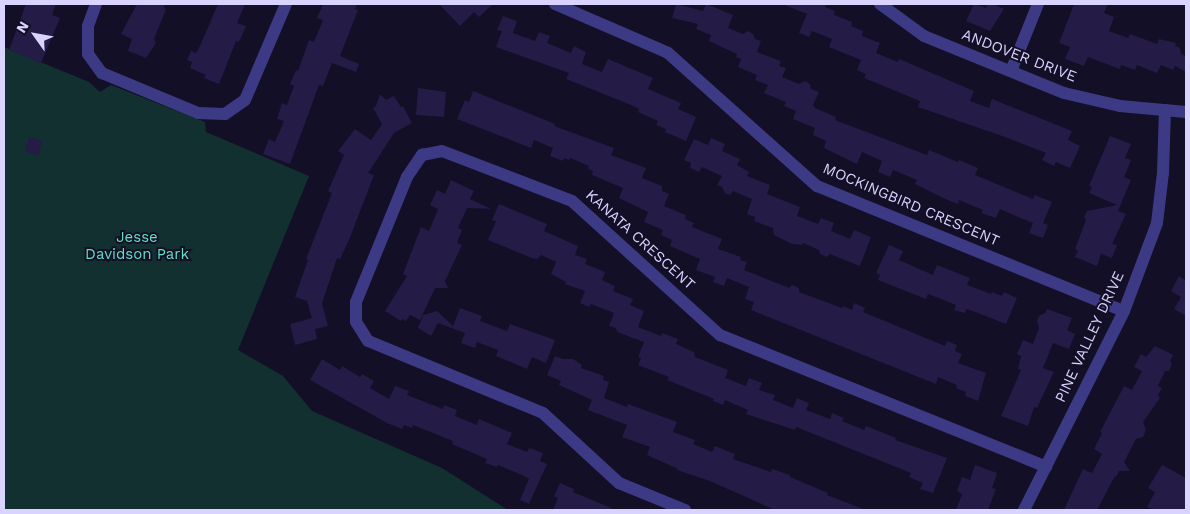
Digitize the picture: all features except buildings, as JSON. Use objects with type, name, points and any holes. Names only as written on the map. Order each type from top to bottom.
[{"type":"street","points":[[96,4],[88,26],[88,54],[102,73],[198,112],[225,114],[245,100],[286,4]]},
{"type":"street","name":"MOCKINGBIRD CRESCENT","points":[[555,4],[668,53],[817,186],[1124,311]]},
{"type":"street","name":"ANDOVER DRIVE","points":[[880,4],[924,36],[1064,93],[1120,106],[1186,112]]},
{"type":"street","points":[[1011,71],[1038,4]]},
{"type":"street","name":"PINE VALLEY DRIVE","points":[[1024,510],[1124,311],[1157,223],[1163,173],[1165,110]]},
{"type":"street","name":"KANATA CRESCENT","points":[[685,510],[619,483],[542,413],[368,341],[356,322],[356,302],[407,177],[422,155],[442,151],[572,200],[720,335],[1046,467]]},
{"type":"green space","name":"Jesse Davidson Park","points":[[4,47],[89,82],[100,92],[111,85],[205,122],[206,132],[309,176],[238,350],[283,376],[312,411],[442,468],[508,510],[4,510]]}]
